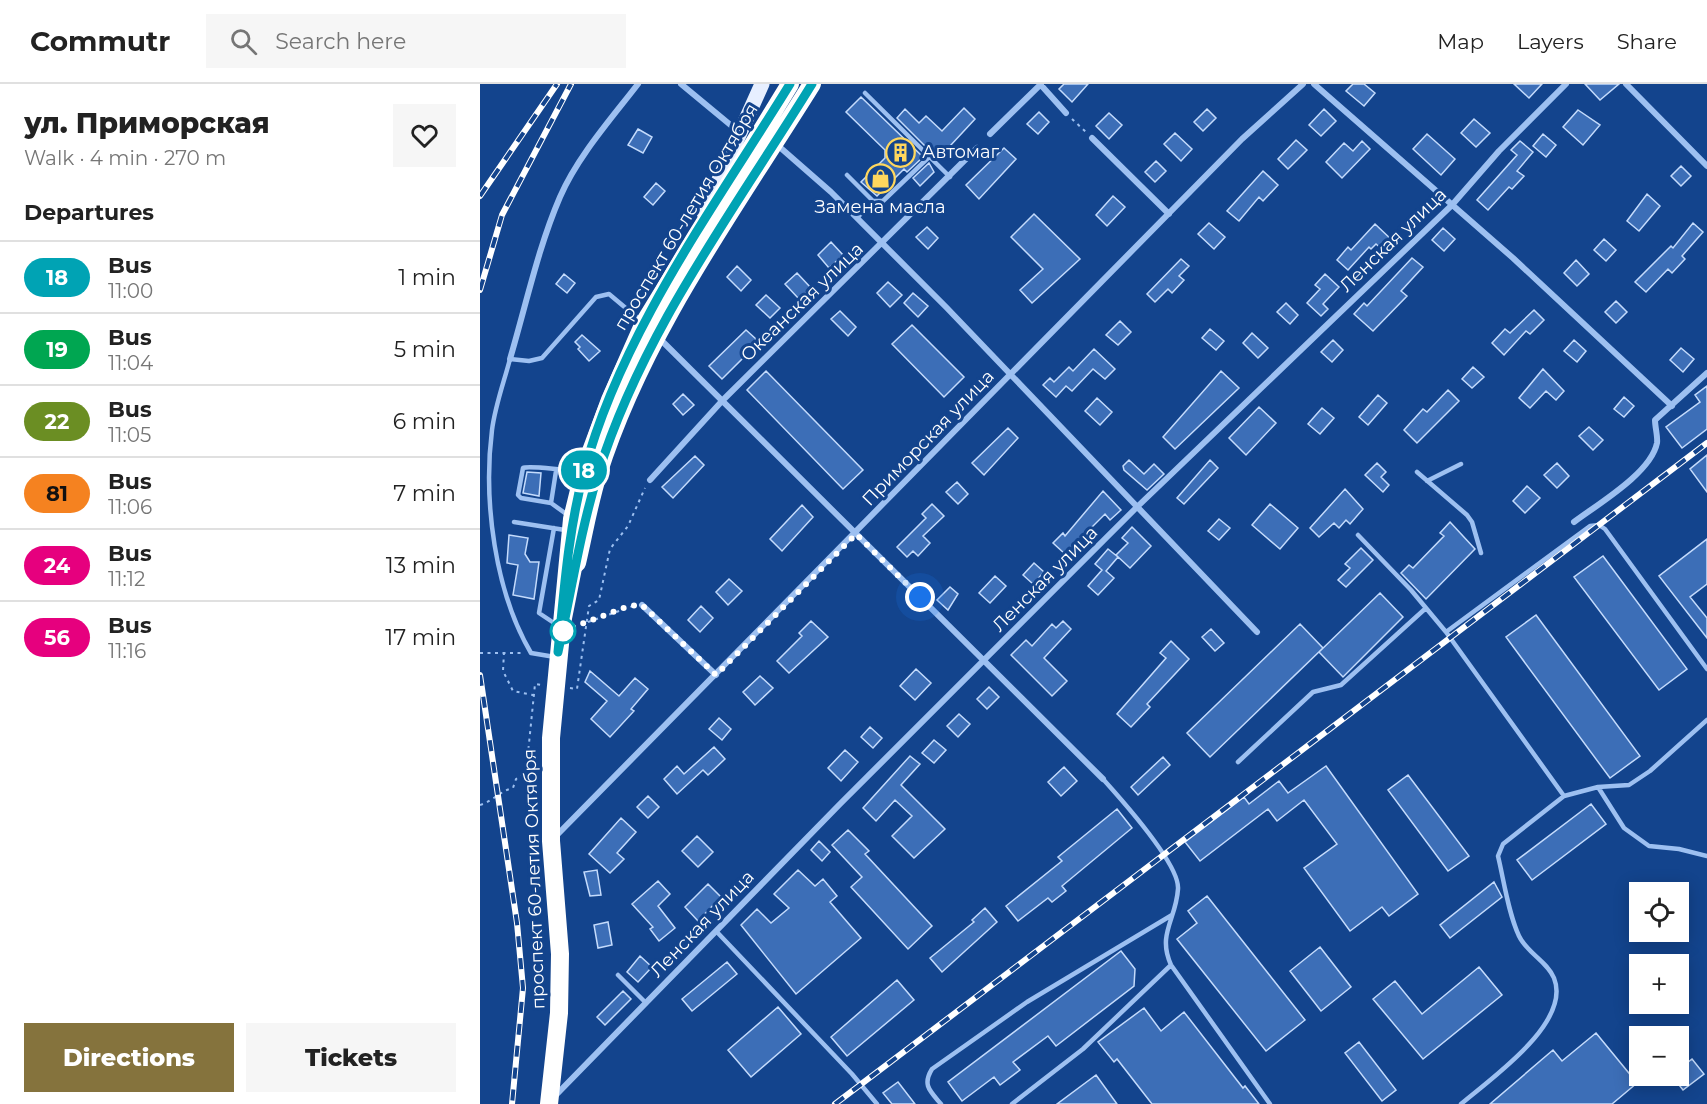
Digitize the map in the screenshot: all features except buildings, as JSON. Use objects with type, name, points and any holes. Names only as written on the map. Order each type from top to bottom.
[{"type":"highway","name":"проспект 60-летия Октября","points":[[558,655],[598,474],[650,329],[699,262],[768,138],[790,84]]},
{"type":"highway","name":"проспект 60-летия Октября","points":[[550,1103],[560,989],[551,841],[551,738],[561,627],[566,526],[610,400],[650,329],[685,255],[768,138],[812,84]]},
{"type":"main road","points":[[685,255],[762,84]]},
{"type":"street","points":[[510,359],[543,247],[561,196],[598,136],[638,84]]},
{"type":"street","points":[[681,84],[740,132]]},
{"type":"street","points":[[990,134],[1040,84],[1066,113]]},
{"type":"street","name":"Приморская улица","points":[[551,841],[856,534],[1242,139],[1303,84]]},
{"type":"street","points":[[1314,84],[1452,205],[1672,406]]},
{"type":"street","name":"Ленская улица","points":[[550,1103],[1137,507],[1452,205],[1499,151],[1566,84]]},
{"type":"street","points":[[1626,84],[1707,166]]},
{"type":"street","points":[[768,138],[883,244],[1257,632]]},
{"type":"street","points":[[1092,138],[1169,214]]},
{"type":"street","name":"Океанская улица","points":[[650,480],[722,401],[883,244],[977,148]]},
{"type":"street","points":[[650,329],[1103,779]]},
{"type":"street","points":[[1574,522],[1631,479],[1658,441],[1655,420],[1707,373]]},
{"type":"street","points":[[642,605],[716,675]]},
{"type":"lane","points":[[866,93],[950,177]]},
{"type":"lane","points":[[847,175],[873,201],[883,201],[929,157]]},
{"type":"lane","points":[[857,218],[873,201]]},
{"type":"lane","points":[[558,655],[531,654],[515,627],[494,552],[492,430],[510,359],[529,361],[542,358],[596,297],[609,294],[650,329]]},
{"type":"lane","points":[[1427,481],[1461,464]]},
{"type":"lane","points":[[566,526],[550,503],[521,498],[518,495],[525,466],[556,471],[584,470]]},
{"type":"lane","points":[[550,503],[556,471]]},
{"type":"lane","points":[[1417,472],[1467,515],[1472,522],[1481,553]]},
{"type":"lane","points":[[514,522],[566,526]]},
{"type":"lane","points":[[1446,633],[1590,525],[1599,525],[1605,529],[1707,669]]},
{"type":"lane","points":[[1358,535],[1426,608],[1446,633],[1564,796]]},
{"type":"lane","points":[[1238,762],[1313,692],[1341,685],[1426,608]]},
{"type":"lane","points":[[1461,1104],[1518,1055],[1549,1019],[1558,1000],[1554,978],[1519,936],[1497,856],[1503,844],[1564,796],[1598,787],[1629,785],[1650,771],[1707,720]]},
{"type":"lane","points":[[1103,779],[1125,803],[1172,868],[1179,889],[1164,942],[1171,965],[1270,1104]]},
{"type":"lane","points":[[1598,787],[1624,828],[1649,846],[1679,849],[1707,856]]},
{"type":"lane","points":[[941,1104],[927,1087],[926,1078],[932,1069],[1027,1002],[1172,915]]},
{"type":"lane","points":[[716,932],[852,1074],[877,1104]]},
{"type":"lane","points":[[1012,1104],[1083,1049],[1143,995],[1171,965]]},
{"type":"lane","points":[[618,975],[646,1003]]},
{"type":"path","points":[[1066,113],[1092,138]]},
{"type":"path","points":[[589,606],[599,600],[610,549],[628,526],[637,501],[650,480]]},
{"type":"path","points":[[587,622],[629,606],[642,605]]},
{"type":"path","points":[[504,652],[503,671],[513,692],[533,695]]},
{"type":"path","points":[[480,653],[531,654]]},
{"type":"path","points":[[480,806],[494,800],[503,790],[513,788],[516,779],[526,773]]},
{"type":"railway","points":[[480,196],[557,84]]},
{"type":"railway","points":[[480,290],[502,215],[571,84]]},
{"type":"railway","points":[[835,1104],[1707,443]]},
{"type":"railway","points":[[480,675],[517,923],[523,988],[512,1104]]},
{"type":"bus line","name":"18","points":[[790,84],[644,322],[610,400],[584,470],[572,519],[558,652],[598,474],[623,410],[657,335],[699,262],[812,84]]},
{"type":"place","name":"Автомаг","points":[[901,152]]},
{"type":"place","name":"Замена масла","points":[[880,178]]},
{"type":"route","points":[[563,631],[629,606],[642,605],[716,675],[856,534],[920,597]]}]
